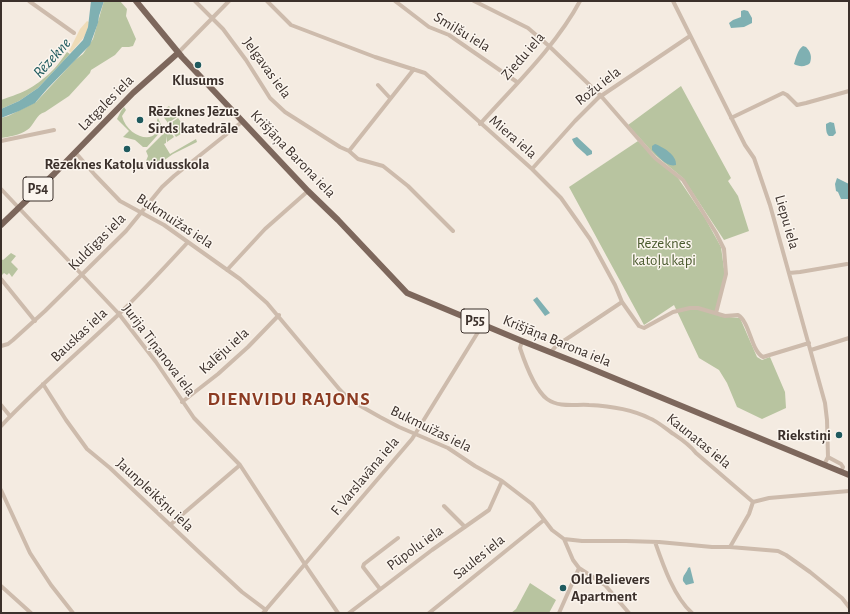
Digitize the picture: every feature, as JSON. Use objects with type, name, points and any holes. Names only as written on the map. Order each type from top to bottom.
[{"type":"main road","name":"Krišjāņa Barona iela","points":[[136,1],[178,53],[308,191],[338,220],[407,293],[849,475]]},
{"type":"main road","name":"Latgales iela","points":[[1,225],[133,93],[178,53]]},
{"type":"street","points":[[29,1],[74,33]]},
{"type":"street","name":"Jelgavas iela","points":[[195,1],[223,29],[246,60],[270,98],[285,112],[340,147],[349,151],[358,159],[383,166],[408,186],[453,231]]},
{"type":"street","name":"Latgales iela","points":[[178,53],[229,1]]},
{"type":"street","name":"Miera iela","points":[[267,1],[291,25],[375,57],[425,73],[561,198],[590,239],[615,285],[622,302],[639,326],[644,328],[681,309],[698,308],[716,313]]},
{"type":"street","name":"Smilšu iela","points":[[395,1],[429,27],[449,35],[517,82]]},
{"type":"street","points":[[474,1],[528,28],[601,96],[655,158],[683,180],[721,241],[724,249],[727,270],[716,313],[725,316],[738,316],[742,318],[757,352],[763,357],[809,343]]},
{"type":"street","name":"Ziedu iela","points":[[480,124],[549,46],[574,13],[580,1]]},
{"type":"street","name":"Liepu iela","points":[[672,1],[755,162],[770,205],[825,403],[828,457],[824,465]]},
{"type":"street","name":"Rožu iela","points":[[532,170],[575,121],[601,96],[690,36]]},
{"type":"street","points":[[349,151],[414,69]]},
{"type":"street","points":[[378,85],[390,98]]},
{"type":"street","points":[[731,118],[783,93],[797,104],[806,103],[849,91]]},
{"type":"street","name":"Kuldīgas iela","points":[[1,346],[8,344],[35,321],[126,231],[162,187],[243,121]]},
{"type":"street","points":[[1,141],[54,130]]},
{"type":"street","name":"Bukmuižas iela","points":[[75,152],[95,176],[120,201],[164,225],[254,290],[279,315],[340,390],[350,400],[380,417],[448,448],[475,466],[502,481],[532,504],[552,530],[564,539]]},
{"type":"street","name":"Jurija Tiņanova iela","points":[[1,189],[118,314],[156,362],[182,402],[200,425],[240,465],[338,613]]},
{"type":"street","points":[[227,270],[265,229],[308,191]]},
{"type":"street","name":"Bauskas iela","points":[[1,426],[168,265],[188,242]]},
{"type":"street","points":[[789,272],[800,272],[847,264]]},
{"type":"street","points":[[1,279],[35,321]]},
{"type":"street","points":[[551,352],[556,346],[622,302]]},
{"type":"street","name":"Kalēju iela","points":[[182,402],[228,365],[279,315]]},
{"type":"street","name":"F. Varslavāna iela","points":[[264,612],[415,434],[483,324]]},
{"type":"street","points":[[810,350],[849,338]]},
{"type":"street","name":"Kaunatas iela","points":[[522,341],[520,348],[530,373],[540,391],[547,399],[559,404],[592,405],[623,409],[650,418],[690,446],[696,453],[753,502]]},
{"type":"street","name":"Jaunpleikšņu iela","points":[[43,384],[87,449],[110,468],[264,612]]},
{"type":"street","points":[[1,406],[10,416]]},
{"type":"street","points":[[828,457],[841,464],[843,467],[841,472]]},
{"type":"street","points":[[170,524],[240,465]]},
{"type":"street","name":"Pūpolu iela","points":[[349,613],[489,510],[502,481]]},
{"type":"street","points":[[1,490],[34,560],[73,613]]},
{"type":"street","points":[[730,547],[753,502],[769,498],[849,491]]},
{"type":"street","name":"Pūpolu iela","points":[[444,506],[465,527]]},
{"type":"street","name":"Saules iela","points":[[429,613],[544,520]]},
{"type":"street","name":"Pūpolu iela","points":[[380,589],[363,567],[364,564],[398,538]]},
{"type":"street","points":[[629,613],[605,585],[579,568],[564,539],[582,541],[656,542],[778,551],[810,572],[842,598],[849,607]]},
{"type":"street","points":[[656,542],[661,559],[672,583],[684,604],[692,613]]},
{"type":"street","points":[[559,613],[579,568]]},
{"type":"street","points":[[1,586],[31,613]]},
{"type":"green space","points":[[104,1],[120,1],[127,9],[126,16],[136,39],[133,46],[122,47],[115,55],[91,70],[69,96],[39,115],[32,126],[27,130],[1,138],[1,118],[36,102],[75,60],[83,54],[93,39]]},
{"type":"green space","points":[[67,52],[70,54],[38,88],[19,101],[1,109],[1,100],[36,85],[54,69]]},
{"type":"green space","points":[[681,86],[731,178],[728,181],[738,196],[749,231],[724,240],[683,178],[655,155],[628,125]]},
{"type":"green space","points":[[169,106],[177,117],[168,123],[160,112]]},
{"type":"green space","points":[[124,107],[126,110],[122,116],[125,124],[137,135],[150,137],[155,134],[158,118],[163,129],[147,147],[143,147],[135,140],[123,137],[129,131],[117,119]]},
{"type":"green space","points":[[178,118],[187,130],[176,137],[168,125]]},
{"type":"green space","points":[[167,127],[174,137],[167,142],[166,136],[166,143],[164,144],[170,154],[196,139],[197,142],[173,154],[153,168],[146,161],[148,156],[146,151],[166,131]]},
{"type":"green space","name":"Rēzeknes katoļu kapi","points":[[638,141],[676,175],[705,218],[721,247],[725,276],[717,306],[719,316],[740,318],[757,357],[762,360],[770,357],[785,392],[786,408],[762,419],[737,407],[727,383],[719,370],[699,358],[674,305],[644,325],[569,187]]},
{"type":"green space","points":[[11,253],[16,256],[11,262],[18,269],[12,277],[9,273],[7,275],[4,273],[2,275],[1,259],[3,260]]},
{"type":"green space","points":[[530,583],[556,600],[549,613],[511,613],[516,609]]},
{"type":"sand","points":[[87,21],[89,22],[86,33],[71,53],[69,51],[80,29]]},
{"type":"water","points":[[91,1],[104,1],[90,45],[35,103],[1,118],[1,109],[19,101],[38,88],[83,40],[88,27]]},
{"type":"water","points":[[741,11],[748,11],[752,18],[752,23],[744,27],[731,28],[729,23],[741,17]]},
{"type":"water","points":[[803,46],[809,51],[811,61],[807,65],[798,66],[794,64],[798,51]]},
{"type":"water","points":[[830,122],[834,123],[836,133],[833,136],[829,136],[826,131],[826,124]]},
{"type":"water","points":[[577,137],[592,151],[592,154],[587,156],[573,142],[572,139]]},
{"type":"water","points":[[655,144],[665,149],[672,155],[676,161],[676,165],[669,165],[652,150],[652,146]]},
{"type":"water","points":[[837,178],[849,184],[849,199],[841,199],[836,191],[835,184]]},
{"type":"water","points":[[537,297],[550,313],[545,316],[533,300]]},
{"type":"water","points":[[690,567],[694,583],[686,585],[683,581],[683,577]]},
{"type":"place","name":"Klusums","points":[[198,65]]},
{"type":"place","name":"Rēzeknes Jēzus Sirds katedrāle","points":[[140,120]]},
{"type":"place","name":"Rēzeknes Katoļu vidusskola","points":[[127,149]]},
{"type":"place","name":"Riekstiņi","points":[[839,435]]},
{"type":"place","name":"Old Believers Apartment","points":[[563,588]]},
{"type":"district","name":"DIENVIDU RAJONS","points":[[289,399]]},
{"type":"water label","name":"Rēzekne","points":[[52,58]]}]
